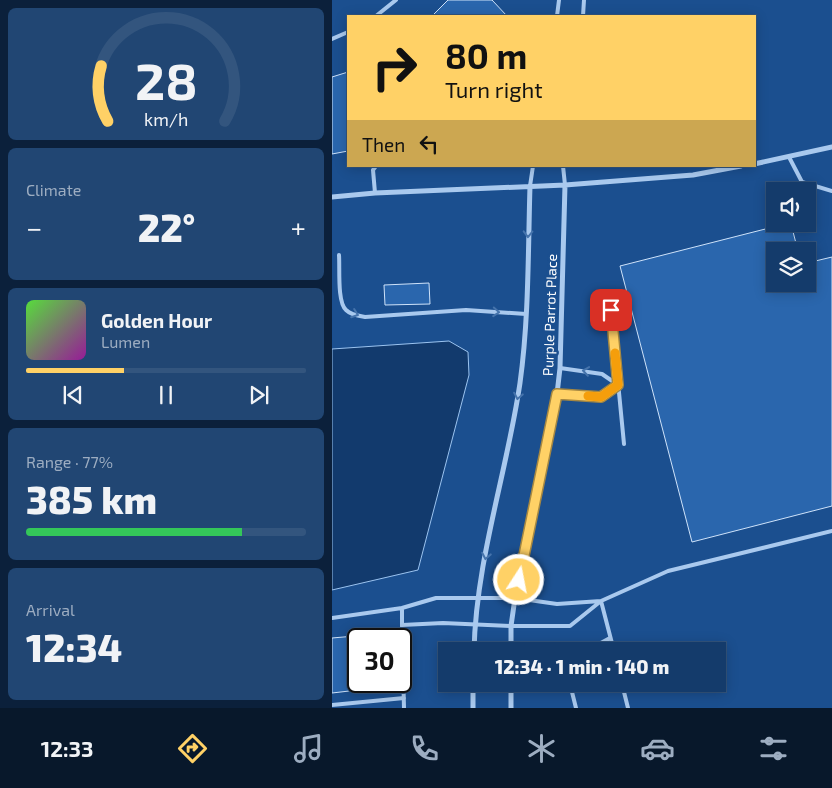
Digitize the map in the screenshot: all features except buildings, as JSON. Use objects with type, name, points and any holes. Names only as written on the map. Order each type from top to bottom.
[{"type":"street","points":[[756,164],[832,147]]},
{"type":"street","points":[[332,197],[375,193],[566,185],[693,175],[736,167]]},
{"type":"street","name":"Purple Parrot Place","points":[[511,642],[515,598],[557,394],[560,368],[566,185]]},
{"type":"street","name":"Purple Parrot Place","points":[[474,642],[477,599],[520,384],[526,314],[530,186]]},
{"type":"street","points":[[473,692],[473,708]]},
{"type":"street","points":[[511,692],[511,708]]},
{"type":"lane","points":[[377,15],[396,0]]},
{"type":"lane","points":[[557,15],[559,0]]},
{"type":"lane","points":[[583,15],[584,0]]},
{"type":"lane","points":[[332,39],[347,32]]},
{"type":"lane","points":[[789,157],[802,182],[832,191]]},
{"type":"lane","points":[[375,167],[373,170],[375,193]]},
{"type":"lane","points":[[530,186],[533,167]]},
{"type":"lane","points":[[563,167],[566,185]]},
{"type":"lane","points":[[339,255],[341,299],[345,309],[352,314],[365,317],[466,310],[526,314]]},
{"type":"lane","points":[[611,310],[624,444]]},
{"type":"lane","points":[[560,368],[602,374],[618,385]]},
{"type":"lane","points":[[557,394],[601,397],[618,385]]},
{"type":"lane","points":[[402,625],[570,626],[601,601],[668,571],[832,531]]},
{"type":"lane","points":[[332,618],[402,608],[436,598],[515,598],[557,604],[601,601]]},
{"type":"lane","points":[[601,601],[611,642]]},
{"type":"lane","points":[[402,608],[404,708]]},
{"type":"lane","points":[[603,642],[610,638]]},
{"type":"lane","points":[[572,692],[576,708]]},
{"type":"lane","points":[[624,692],[628,708]]},
{"type":"lane","points":[[332,705],[404,698]]},
{"type":"water","points":[[449,341],[468,352],[469,375],[418,570],[332,590],[332,349]]},
{"type":"slow traffic","points":[[588,396],[601,397],[618,385],[615,353]]},
{"type":"route","points":[[519,580],[557,394],[601,397],[618,385],[611,310]]}]
